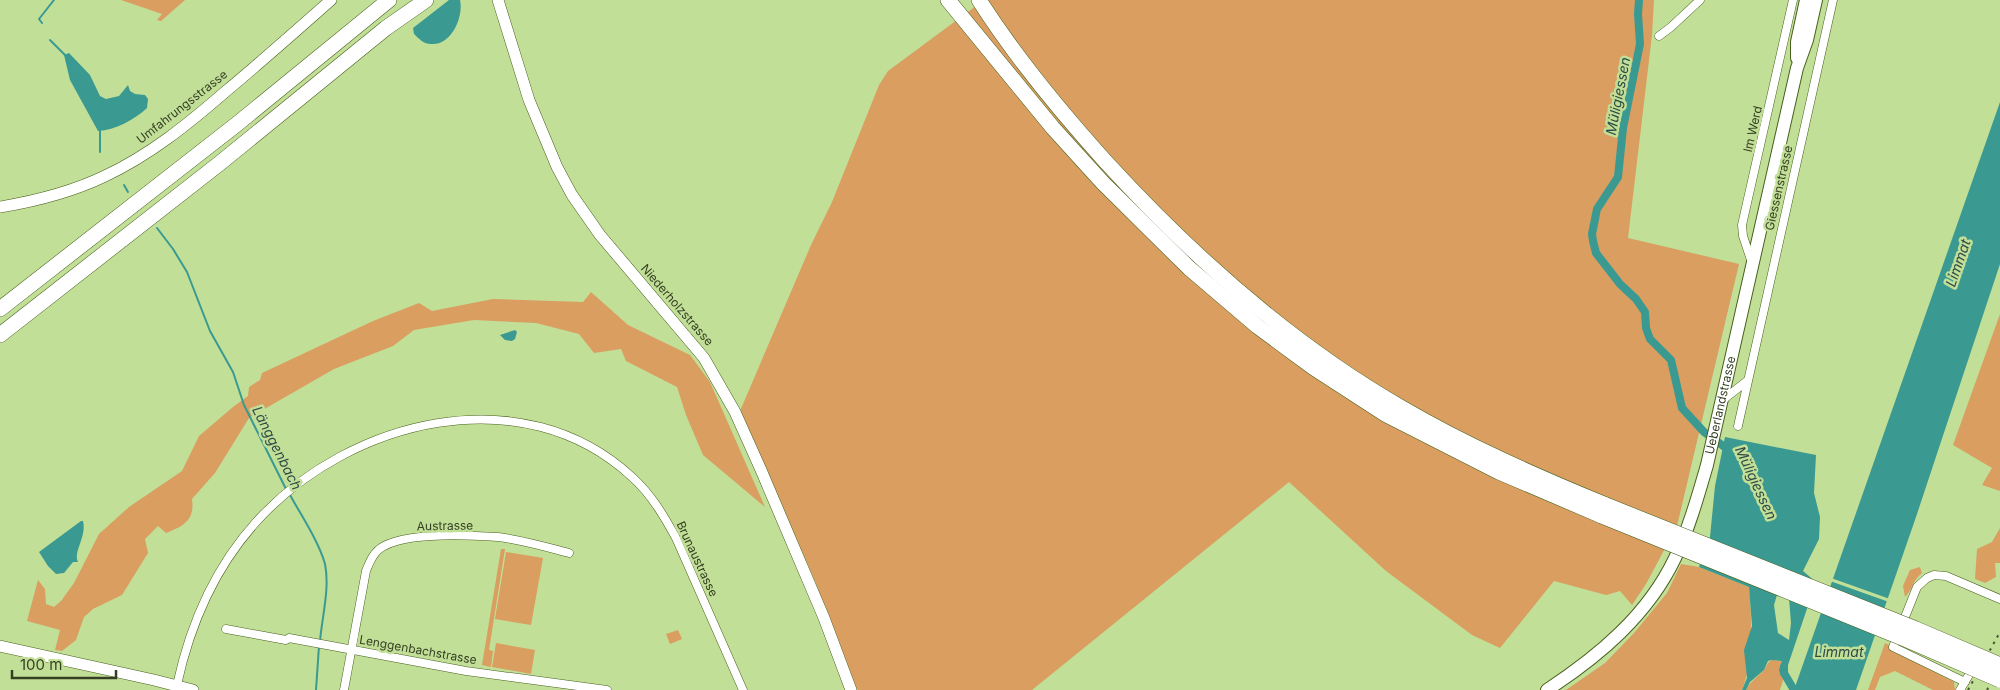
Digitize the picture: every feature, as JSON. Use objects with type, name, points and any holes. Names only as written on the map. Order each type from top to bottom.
[{"type":"highway","points":[[0,309],[266,101],[388,0]]},
{"type":"highway","points":[[386,28],[412,0]]},
{"type":"highway","points":[[0,335],[220,163],[386,28],[426,0]]},
{"type":"highway","points":[[940,0],[1024,99],[1035,107]]},
{"type":"highway","points":[[948,0],[1035,107],[1103,183],[1166,246],[1210,287],[1284,346],[1385,414],[1498,472],[1604,510],[1916,629],[2000,666]]},
{"type":"highway","points":[[968,0],[1030,80],[1087,148],[1161,226],[1188,252],[1201,260]]},
{"type":"highway","points":[[979,0],[1015,52],[1084,137],[1125,183],[1201,260],[1286,331],[1338,368],[1433,426],[1604,510],[2000,680]]},
{"type":"main road","name":"Umfahrungsstrasse","points":[[0,207],[43,198],[82,186],[110,174],[143,155],[201,113],[331,0]]},
{"type":"main road","name":"Niederholzstrasse","points":[[498,0],[529,100],[557,167],[572,195],[600,236],[634,277],[674,320],[709,366],[735,412],[824,618],[851,690]]},
{"type":"main road","name":"Ueberlandstrasse","points":[[1797,68],[1797,42],[1806,0]]},
{"type":"main road","name":"Ueberlandstrasse","points":[[1547,690],[1585,664],[1624,630],[1653,595],[1671,566],[1682,541],[1694,509],[1715,430],[1797,68],[1807,40],[1816,0]]},
{"type":"main road","points":[[0,646],[193,690]]},
{"type":"street","points":[[1659,36],[1700,0]]},
{"type":"street","name":"Im Werd","points":[[1752,263],[1743,236],[1742,226],[1793,0]]},
{"type":"street","name":"Giessenstrasse","points":[[1738,426],[1746,381],[1833,0]]},
{"type":"street","points":[[1721,403],[1746,381]]},
{"type":"street","name":"Brunaustrasse","points":[[177,685],[193,630],[220,569],[258,520],[283,496],[326,463],[358,446],[402,430],[425,424],[452,421],[514,422],[561,432],[588,444],[633,478],[664,516],[676,538],[743,690]]},
{"type":"street","name":"Austrasse","points":[[344,690],[366,570],[372,556],[383,546],[421,537],[488,537],[532,544],[569,553]]},
{"type":"street","points":[[1965,682],[1894,647],[1917,587],[1928,578],[1941,574],[2000,599]]},
{"type":"street","name":"Lenggenbachstrasse","points":[[226,629],[286,640],[289,638],[466,671],[607,690]]},
{"type":"street","points":[[1960,690],[1981,653]]},
{"type":"shaded area","points":[[121,0],[185,0],[161,21],[157,20],[162,14]]},
{"type":"shaded area","points":[[984,0],[1654,0],[1652,35],[1628,238],[1739,264],[1677,526],[1646,584],[1632,605],[1620,591],[1606,595],[1554,581],[1500,648],[1472,635],[1386,571],[1289,482],[1032,690],[858,690],[855,687],[815,581],[740,411],[811,245],[832,202],[879,85],[888,71]]},
{"type":"shaded area","points":[[591,292],[628,325],[690,355],[710,382],[765,507],[703,455],[686,415],[677,387],[626,361],[621,349],[594,353],[579,334],[536,323],[474,320],[414,330],[393,346],[334,369],[249,418],[215,473],[192,499],[192,512],[187,521],[178,528],[166,533],[158,526],[145,539],[148,553],[122,595],[93,609],[84,617],[76,640],[62,651],[55,650],[60,630],[27,621],[38,580],[45,589],[46,604],[54,607],[61,601],[74,583],[99,534],[129,507],[182,471],[199,436],[248,396],[249,387],[260,380],[262,373],[373,321],[419,303],[432,311],[493,299],[583,302]]},
{"type":"shaded area","points":[[2000,314],[2000,491],[1982,485],[1992,468],[1953,445]]},
{"type":"shaded area","points":[[2000,528],[2000,563],[1995,563],[1996,577],[1985,583],[1975,579],[1977,549],[1992,542]]},
{"type":"shaded area","points":[[501,549],[505,549],[489,650],[493,651],[491,667],[482,665]]},
{"type":"shaded area","points":[[506,552],[543,558],[531,625],[495,619]]},
{"type":"shaded area","points":[[1681,564],[1699,567],[1749,587],[1751,611],[1750,654],[1746,680],[1742,690],[1566,690],[1605,663],[1634,633],[1667,593]]},
{"type":"shaded area","points":[[1920,567],[1922,573],[1905,597],[1903,586],[1910,570]]},
{"type":"shaded area","points":[[678,630],[682,639],[670,644],[666,634]]},
{"type":"shaded area","points":[[496,643],[535,650],[531,674],[492,667]]},
{"type":"shaded area","points":[[1885,643],[1889,645],[1890,649],[1954,682],[1955,690],[1933,690],[1895,671],[1880,677],[1875,690],[1868,690]]},
{"type":"shaded area","points":[[1771,660],[1782,661],[1781,676],[1784,677],[1780,690],[1746,690],[1752,681],[1764,670]]},
{"type":"water","points":[[449,0],[460,0],[460,14],[454,29],[445,40],[438,43],[428,44],[422,41],[414,34],[413,28]]},
{"type":"water","points":[[69,53],[90,75],[100,96],[106,99],[119,96],[128,85],[130,91],[135,94],[145,95],[148,99],[147,108],[124,124],[98,131],[70,80],[64,55]]},
{"type":"water","name":"Limmat","points":[[2000,102],[2000,264],[1856,690],[1794,690]]},
{"type":"water","points":[[515,330],[517,332],[515,339],[512,341],[505,340],[500,335]]},
{"type":"water","points":[[1725,437],[1816,455],[1814,493],[1820,517],[1819,539],[1803,571],[1816,582],[1784,677],[1781,676],[1779,670],[1782,661],[1768,661],[1764,670],[1750,682],[1746,690],[1742,690],[1747,678],[1744,650],[1752,626],[1749,587],[1699,567],[1710,537],[1715,486]],"holes":[[[1780,585],[1789,598],[1791,623],[1789,640],[1778,633],[1774,605]]]},
{"type":"water","points":[[83,521],[84,527],[77,553],[78,562],[73,562],[64,573],[56,574],[39,552]]},
{"type":"pier","points":[[1831,578],[1890,599],[1889,602],[1830,581]]},
{"type":"waterway","points":[[42,23],[39,19],[54,0]]},
{"type":"waterway","name":"Müligiessen","points":[[1639,0],[1640,44],[1623,128],[1618,177],[1597,209],[1592,234],[1593,241],[1596,253],[1645,312],[1646,328],[1650,339],[1671,360],[1682,408],[1704,432],[1726,448],[1728,452]]},
{"type":"waterway","points":[[50,40],[65,55]]},
{"type":"waterway","points":[[100,131],[100,152]]},
{"type":"waterway","points":[[124,185],[128,192]]},
{"type":"waterway","name":"Länggenbach","points":[[157,228],[187,272],[210,331],[233,372],[244,405],[287,491]]},
{"type":"waterway","name":"Länggenbach","points":[[290,495],[314,538],[325,564],[327,583],[320,641]]},
{"type":"waterway","name":"Länggenbach","points":[[316,690],[319,646]]},
{"type":"waterway","name":"Müligiessen","points":[[1784,667],[1784,673],[1794,690]]},
{"type":"railway","points":[[1968,690],[2000,632]]},
{"type":"railway","points":[[1987,690],[2000,666]]}]
